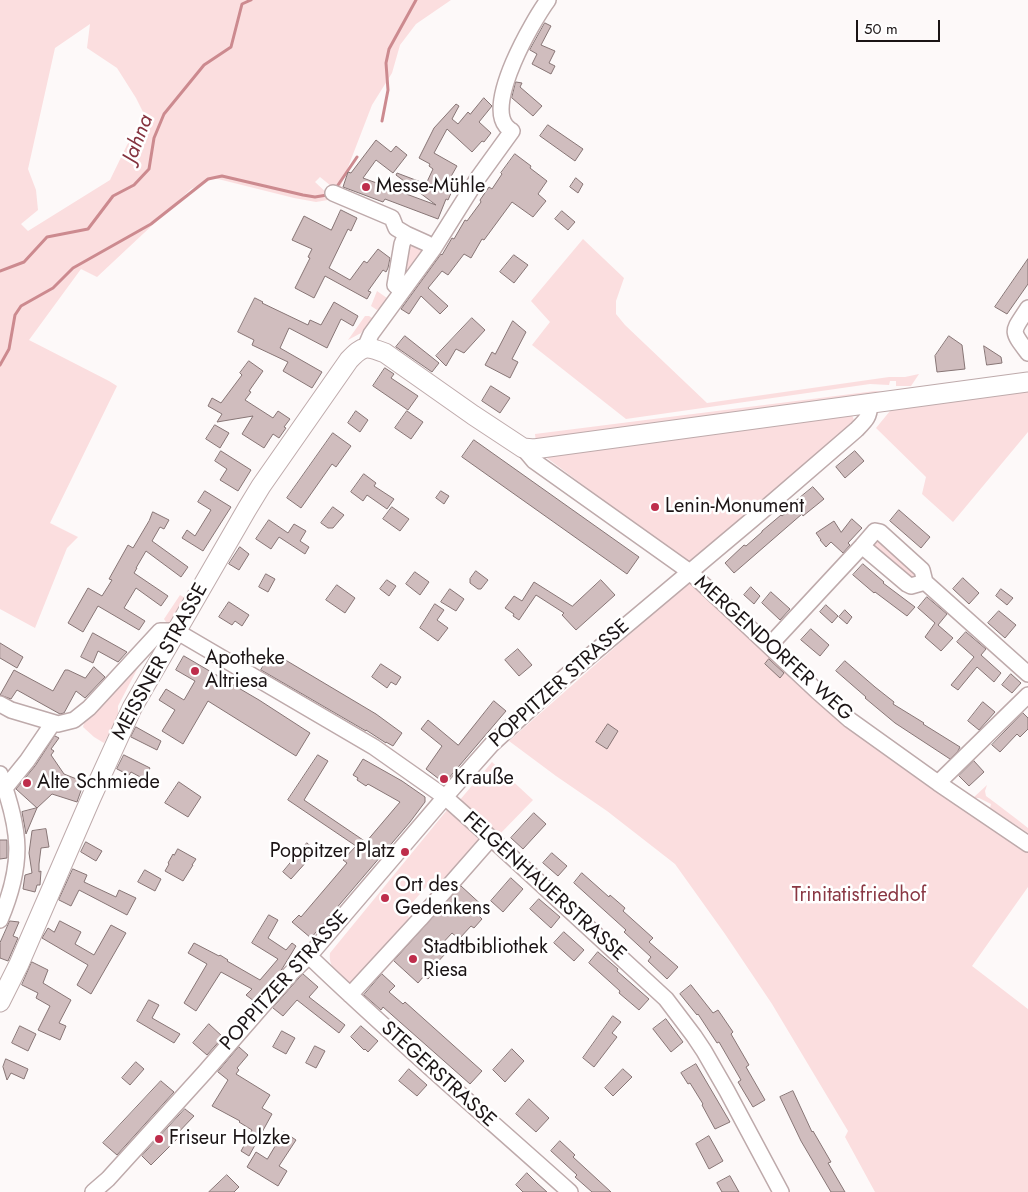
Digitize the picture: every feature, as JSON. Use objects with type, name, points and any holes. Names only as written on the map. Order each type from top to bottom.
[{"type":"main road","points":[[365,348],[385,354],[523,448],[534,449],[1028,382]]},
{"type":"main road","name":"MEISSNER STRASSE","points":[[0,1002],[19,964],[132,708],[247,509],[349,360],[357,351],[365,348]]},
{"type":"street","points":[[365,348],[371,334],[434,248],[478,178],[512,131],[505,126],[502,114],[504,88],[532,24],[548,0]]},
{"type":"street","points":[[333,194],[392,218],[396,228],[434,248]]},
{"type":"street","points":[[402,291],[395,285],[402,244],[406,234]]},
{"type":"street","points":[[1028,308],[1014,329],[1015,336],[1028,353]]},
{"type":"street","name":"POPPITZER STRASSE","points":[[93,1192],[108,1179],[205,1072],[291,972],[309,956],[444,797],[499,738],[566,676],[856,430],[869,413],[870,404]]},
{"type":"street","name":"MERGENDORFER WEG","points":[[523,448],[534,461],[690,572],[850,720],[1028,844]]},
{"type":"street","points":[[769,646],[875,531],[880,532],[922,570],[925,582],[1028,674]]},
{"type":"street","points":[[862,546],[906,584],[911,586],[925,582]]},
{"type":"street","points":[[0,704],[11,710],[56,724],[74,720],[89,708],[160,631],[176,631]]},
{"type":"street","name":"FELGENHAUERSTRASSE","points":[[176,631],[374,747],[444,797],[492,838],[666,999],[697,1040],[727,1091],[781,1192]]},
{"type":"street","points":[[938,783],[1028,695]]},
{"type":"street","points":[[0,920],[12,889],[18,846],[12,813],[3,781],[27,761],[56,724]]},
{"type":"street","points":[[350,995],[492,838]]},
{"type":"street","name":"STEGERSTRASSE","points":[[309,956],[451,1087],[570,1192]]},
{"type":"green space","points":[[0,0],[451,0],[416,24],[400,45],[392,73],[372,105],[340,188],[336,190],[320,177],[315,182],[330,196],[328,200],[316,202],[294,198],[214,178],[191,189],[97,277],[81,269],[29,340],[117,386],[50,523],[78,537],[67,548],[35,628],[0,609]],"holes":[[[90,24],[87,48],[117,68],[146,118],[127,145],[110,180],[28,231],[21,224],[38,210],[36,190],[28,169],[55,48]]]},
{"type":"green space","points":[[583,239],[624,278],[616,301],[616,314],[625,325],[707,403],[919,374],[911,386],[896,386],[896,381],[890,381],[889,385],[870,384],[626,419],[532,345],[550,322],[531,301]]},
{"type":"green space","points":[[413,243],[424,249],[403,275],[408,247]]},
{"type":"green space","points":[[377,291],[387,298],[377,310],[371,306]]},
{"type":"green space","points":[[365,316],[372,318],[361,333],[348,340]]},
{"type":"green space","points":[[1028,387],[1028,432],[953,522],[922,494],[926,477],[876,428],[890,411],[900,406]]},
{"type":"green space","points":[[875,391],[888,392],[536,442],[535,434]]},
{"type":"green space","points":[[851,414],[854,420],[851,427],[688,564],[543,455]]},
{"type":"green space","points":[[877,536],[919,573],[914,581],[871,547]]},
{"type":"green space","name":"Trinitatisfriedhof","points":[[690,581],[938,789],[1028,852],[1028,887],[972,966],[1028,1009],[1028,1192],[875,1192],[845,1137],[848,1131],[772,1004],[675,864],[607,811],[509,741]]},
{"type":"green space","points":[[180,595],[185,598],[175,622],[168,625],[164,619]]},
{"type":"green space","points":[[143,658],[118,706],[118,716],[104,743],[83,727],[84,723]]},
{"type":"green space","points":[[492,762],[533,800],[497,837],[459,801]]},
{"type":"green space","points":[[987,785],[986,796],[1028,828],[1028,833],[990,808],[991,804],[979,798],[973,798]]},
{"type":"green space","points":[[447,810],[480,840],[442,882],[435,877],[404,912],[410,918],[349,984],[332,967],[330,953]]},
{"type":"building","points":[[545,23],[551,26],[541,45],[555,51],[549,63],[555,66],[551,74],[532,64],[537,54],[530,50]]},
{"type":"building","points":[[516,82],[522,83],[520,87],[542,106],[533,116],[512,98]]},
{"type":"building","points":[[484,98],[492,106],[479,122],[491,133],[484,142],[482,141],[472,152],[447,129],[434,153],[457,166],[445,187],[452,191],[448,200],[446,199],[438,219],[385,199],[383,202],[343,187],[348,172],[351,173],[376,140],[391,152],[396,146],[407,155],[393,173],[376,160],[363,178],[436,205],[396,175],[397,173],[426,184],[433,169],[429,166],[430,164],[419,158],[434,128],[456,104],[459,106],[452,119],[458,124]]},
{"type":"building","points":[[548,125],[583,149],[575,161],[540,136]]},
{"type":"building","points":[[515,154],[547,181],[538,194],[546,201],[533,217],[512,202],[484,240],[482,239],[471,258],[464,254],[448,275],[442,271],[428,288],[448,306],[440,314],[421,296],[409,314],[401,309],[442,255],[452,238],[454,239],[465,220],[467,221],[481,202],[480,200],[489,187],[492,189]]},
{"type":"building","points":[[576,178],[583,184],[578,193],[570,187]]},
{"type":"building","points":[[341,210],[357,218],[351,231],[348,229],[329,268],[350,280],[364,261],[367,263],[378,249],[390,258],[386,272],[383,270],[368,291],[371,292],[367,299],[325,276],[314,298],[295,288],[310,258],[308,257],[312,249],[292,240],[304,216],[331,230]]},
{"type":"building","points":[[562,211],[575,222],[568,230],[555,219]]},
{"type":"building","points":[[514,255],[528,265],[514,283],[500,272]]},
{"type":"building","points":[[1028,259],[1028,284],[1007,314],[995,307]]},
{"type":"building","points":[[255,298],[308,325],[310,320],[321,325],[334,302],[358,316],[353,326],[341,319],[327,348],[289,328],[280,348],[322,372],[312,388],[283,371],[288,362],[252,345],[254,340],[238,332]]},
{"type":"building","points":[[472,318],[485,330],[464,353],[456,349],[446,366],[436,356]]},
{"type":"building","points":[[513,321],[526,332],[512,359],[518,362],[510,378],[485,365],[492,352],[495,354]]},
{"type":"building","points":[[405,336],[439,363],[432,372],[396,347]]},
{"type":"building","points":[[949,336],[962,345],[965,369],[937,372],[935,356]]},
{"type":"building","points":[[984,346],[1001,357],[1002,363],[987,365]]},
{"type":"building","points":[[249,361],[263,371],[245,400],[273,418],[278,411],[290,419],[279,438],[273,434],[264,448],[242,434],[253,416],[217,422],[222,414],[208,406],[212,398],[221,403],[242,375],[240,373]]},
{"type":"building","points":[[385,368],[394,374],[391,378],[418,396],[408,410],[373,386]]},
{"type":"building","points":[[491,386],[510,398],[500,413],[482,401]]},
{"type":"building","points":[[356,411],[368,420],[360,432],[348,423]]},
{"type":"building","points":[[407,411],[423,422],[411,439],[395,428]]},
{"type":"building","points":[[215,425],[229,433],[220,448],[206,439]]},
{"type":"building","points":[[333,433],[351,446],[336,467],[332,464],[301,508],[287,498]]},
{"type":"building","points":[[474,440],[639,557],[627,574],[462,457]]},
{"type":"building","points":[[221,451],[251,470],[238,491],[220,480],[227,469],[215,461]]},
{"type":"building","points":[[855,451],[864,461],[845,478],[836,467]]},
{"type":"building","points":[[364,474],[376,483],[374,486],[394,499],[387,509],[367,495],[363,501],[351,492]]},
{"type":"building","points":[[813,487],[824,499],[803,516],[802,514],[734,573],[725,563],[744,545],[746,546],[781,515],[798,503],[796,501]]},
{"type":"building","points":[[205,491],[231,507],[203,551],[182,538],[187,530],[195,536],[211,510],[198,502]]},
{"type":"building","points":[[441,491],[449,496],[444,504],[436,498]]},
{"type":"building","points":[[333,507],[344,515],[333,528],[328,528],[321,523]]},
{"type":"building","points":[[392,507],[409,519],[400,531],[383,519]]},
{"type":"building","points":[[899,510],[930,537],[921,548],[890,521]]},
{"type":"building","points":[[153,512],[169,520],[164,529],[160,527],[152,541],[188,567],[181,577],[146,551],[134,573],[168,596],[161,606],[136,588],[124,608],[145,621],[139,630],[98,606],[83,632],[68,623],[88,588],[102,596],[112,580],[109,579],[128,545],[133,548]]},
{"type":"building","points":[[852,519],[862,528],[848,543],[850,545],[843,553],[831,542],[826,547],[816,533],[834,521],[841,532]]},
{"type":"building","points":[[269,520],[288,533],[294,524],[306,531],[300,541],[309,547],[305,554],[279,537],[271,549],[256,539]]},
{"type":"building","points":[[240,547],[249,554],[239,570],[229,564]]},
{"type":"building","points":[[863,564],[883,583],[915,607],[907,616],[874,593],[853,575]]},
{"type":"building","points":[[476,571],[488,580],[481,589],[470,583],[470,579]]},
{"type":"building","points":[[415,572],[429,582],[420,595],[406,584]]},
{"type":"building","points":[[266,574],[275,579],[268,592],[259,587]]},
{"type":"building","points":[[963,578],[979,593],[969,604],[953,589]]},
{"type":"building","points":[[387,580],[396,586],[389,596],[380,589]]},
{"type":"building","points":[[601,580],[615,595],[576,630],[562,615],[564,613],[536,595],[519,620],[505,608],[514,596],[522,601],[534,582],[572,606]]},
{"type":"building","points":[[337,585],[355,598],[345,613],[326,600]]},
{"type":"building","points":[[751,587],[760,596],[754,604],[744,595]]},
{"type":"building","points":[[450,589],[464,599],[456,611],[441,602]]},
{"type":"building","points":[[1001,589],[1013,598],[1007,605],[996,596]]},
{"type":"building","points":[[771,592],[790,609],[780,620],[762,603]]},
{"type":"building","points":[[927,597],[947,614],[938,625],[953,638],[941,651],[925,637],[935,623],[918,608]]},
{"type":"building","points":[[229,602],[249,615],[242,626],[235,621],[232,625],[219,617]]},
{"type":"building","points":[[435,604],[444,610],[437,620],[448,628],[438,641],[420,628]]},
{"type":"building","points":[[826,605],[838,616],[832,623],[820,612]]},
{"type":"building","points":[[845,610],[852,617],[847,624],[839,617]]},
{"type":"building","points":[[999,611],[1016,625],[1005,638],[988,623]]},
{"type":"building","points":[[811,629],[829,645],[820,656],[801,640]]},
{"type":"building","points":[[966,632],[986,649],[981,655],[1001,673],[994,682],[977,667],[958,690],[951,685],[974,657],[957,642]]},
{"type":"building","points":[[93,633],[127,652],[118,662],[98,651],[93,663],[81,657]]},
{"type":"building","points":[[0,643],[23,657],[17,668],[0,658]]},
{"type":"building","points":[[518,649],[532,665],[519,676],[505,660]]},
{"type":"building","points":[[272,652],[376,714],[402,733],[393,746],[261,670]]},
{"type":"building","points":[[184,656],[259,700],[310,733],[296,756],[208,701],[183,744],[162,731],[175,710],[159,700],[166,689],[184,700],[195,681],[176,670]]},
{"type":"building","points":[[769,659],[784,673],[780,678],[765,664]]},
{"type":"building","points":[[845,661],[894,702],[893,704],[960,747],[958,751],[950,759],[895,723],[836,671]]},
{"type":"building","points":[[381,664],[401,677],[396,685],[391,682],[387,688],[372,677]]},
{"type":"building","points":[[94,667],[105,677],[85,698],[76,691],[64,713],[60,714],[17,690],[11,699],[0,695],[14,670],[53,691],[65,670],[85,678]]},
{"type":"building","points":[[1011,674],[1021,683],[1012,693],[1002,685]]},
{"type":"building","points":[[494,701],[506,711],[448,779],[439,779],[426,769],[442,746],[421,729],[428,720],[458,745]]},
{"type":"building","points":[[983,702],[995,712],[979,730],[968,721]]},
{"type":"building","points":[[1023,713],[1028,718],[1028,729],[1020,737],[1017,734],[1000,752],[992,745]]},
{"type":"building","points":[[608,724],[618,731],[607,749],[596,742]]},
{"type":"building","points":[[136,727],[161,741],[157,750],[131,737]]},
{"type":"building","points":[[55,736],[59,738],[51,749],[54,751],[51,755],[64,774],[84,782],[77,802],[52,794],[37,808],[16,789],[35,766]]},
{"type":"building","points":[[124,755],[150,768],[144,779],[131,772],[129,775],[117,769]]},
{"type":"building","points":[[318,755],[328,761],[304,800],[366,842],[400,802],[357,780],[358,778],[353,775],[363,759],[402,781],[425,797],[425,802],[311,938],[292,922],[299,915],[301,917],[347,863],[343,860],[356,846],[288,800]]},
{"type":"building","points":[[974,761],[984,772],[969,786],[959,776]]},
{"type":"building","points":[[179,782],[201,797],[188,817],[165,803]]},
{"type":"building","points":[[37,808],[26,834],[22,812]]},
{"type":"building","points":[[534,813],[546,824],[523,849],[511,838]]},
{"type":"building","points":[[46,829],[49,847],[41,848],[39,864],[39,872],[41,871],[40,885],[37,885],[35,892],[23,889],[25,875],[32,873],[29,853],[32,831]]},
{"type":"building","points":[[0,840],[7,840],[7,858],[0,859]]},
{"type":"building","points":[[86,842],[102,851],[96,861],[81,852]]},
{"type":"building","points":[[307,843],[316,851],[291,879],[283,872]]},
{"type":"building","points":[[178,849],[196,859],[183,881],[165,871],[173,854]]},
{"type":"building","points":[[552,853],[567,866],[558,876],[543,863]]},
{"type":"building","points":[[73,869],[87,875],[84,882],[116,897],[119,890],[136,898],[127,915],[79,890],[71,906],[59,900]]},
{"type":"building","points":[[145,870],[161,879],[155,891],[138,882]]},
{"type":"building","points":[[582,873],[609,897],[610,895],[625,908],[623,911],[653,938],[649,942],[678,967],[667,979],[648,961],[651,957],[624,932],[626,930],[574,883]]},
{"type":"building","points":[[511,878],[523,889],[503,912],[491,901]]},
{"type":"building","points":[[461,886],[485,908],[479,916],[482,919],[474,928],[471,926],[459,939],[452,933],[439,947],[446,953],[433,967],[436,970],[428,979],[424,976],[418,983],[394,961]]},
{"type":"building","points":[[539,899],[560,917],[551,928],[530,909]]},
{"type":"building","points":[[269,915],[278,920],[268,938],[286,950],[292,943],[296,946],[282,969],[254,1001],[246,995],[252,989],[221,972],[196,1011],[184,1003],[207,964],[188,953],[194,943],[220,955],[260,980],[278,959],[252,943]]},
{"type":"building","points":[[10,921],[19,922],[13,936],[18,938],[8,961],[0,958],[0,943]]},
{"type":"building","points":[[60,921],[81,932],[75,944],[94,955],[111,925],[126,933],[91,994],[77,985],[88,965],[42,938],[48,928],[54,932]]},
{"type":"building","points":[[564,932],[584,950],[574,961],[554,943]]},
{"type":"building","points":[[598,952],[649,999],[639,1010],[589,963]]},
{"type":"building","points":[[32,962],[48,970],[43,983],[71,1000],[59,1023],[66,1026],[60,1040],[38,1030],[50,1006],[36,998],[38,993],[22,985]]},
{"type":"building","points":[[303,974],[318,987],[309,997],[345,1025],[339,1033],[297,1000],[283,1016],[273,1008]]},
{"type":"building","points":[[382,974],[395,986],[389,992],[403,1004],[405,1002],[482,1071],[470,1084],[383,1007],[381,1010],[364,995]]},
{"type":"building","points":[[691,985],[713,1013],[718,1010],[733,1032],[731,1034],[749,1065],[746,1067],[765,1100],[753,1107],[738,1082],[741,1080],[719,1042],[717,1043],[698,1014],[680,994]]},
{"type":"building","points":[[149,1000],[159,1005],[152,1018],[180,1034],[174,1043],[137,1021]]},
{"type":"building","points":[[613,1016],[621,1022],[612,1033],[617,1037],[594,1067],[583,1058]]},
{"type":"building","points":[[666,1019],[683,1042],[671,1052],[653,1029]]},
{"type":"building","points":[[209,1024],[223,1037],[207,1055],[193,1043]]},
{"type":"building","points":[[20,1026],[36,1034],[28,1051],[12,1043]]},
{"type":"building","points":[[361,1026],[378,1041],[368,1052],[351,1037]]},
{"type":"building","points":[[282,1031],[295,1038],[286,1054],[273,1047]]},
{"type":"building","points":[[315,1046],[325,1051],[316,1068],[306,1063]]},
{"type":"building","points":[[239,1047],[248,1055],[237,1068],[239,1070],[236,1074],[270,1095],[262,1108],[272,1114],[249,1156],[241,1151],[252,1130],[240,1121],[212,1106],[228,1080],[218,1072]]},
{"type":"building","points":[[512,1049],[524,1061],[505,1082],[493,1070]]},
{"type":"building","points":[[6,1059],[28,1069],[24,1079],[11,1073],[7,1080],[3,1067]]},
{"type":"building","points":[[136,1062],[144,1069],[130,1085],[122,1078]]},
{"type":"building","points":[[696,1064],[730,1122],[715,1129],[703,1104],[690,1083],[688,1084],[681,1073]]},
{"type":"building","points":[[409,1069],[427,1085],[417,1096],[399,1081]]},
{"type":"building","points":[[623,1069],[632,1077],[613,1096],[605,1088]]},
{"type":"building","points":[[161,1081],[174,1092],[117,1155],[103,1143]]},
{"type":"building","points":[[793,1091],[812,1132],[831,1162],[828,1163],[845,1192],[831,1192],[801,1141],[780,1097]]},
{"type":"building","points":[[529,1099],[549,1118],[536,1132],[516,1114]]},
{"type":"building","points":[[185,1109],[194,1116],[174,1137],[177,1139],[151,1165],[142,1156]]},
{"type":"building","points":[[284,1132],[296,1140],[279,1166],[287,1171],[278,1186],[247,1167],[256,1152],[267,1159]]},
{"type":"building","points":[[709,1136],[723,1161],[709,1169],[696,1144]]},
{"type":"building","points":[[560,1141],[575,1155],[573,1157],[611,1192],[592,1192],[575,1177],[577,1175],[551,1151]]},
{"type":"building","points":[[527,1173],[547,1192],[523,1192],[516,1185]]},
{"type":"building","points":[[227,1175],[239,1187],[234,1192],[209,1192]]},
{"type":"building","points":[[730,1176],[739,1192],[722,1192],[717,1183]]},
{"type":"waterway","name":"Jahna","points":[[0,271],[24,262],[47,237],[88,229],[113,196],[134,185],[149,169],[154,138],[164,114],[204,65],[231,47],[242,4],[251,0]]},
{"type":"waterway","points":[[382,121],[388,90],[386,63],[389,49],[416,0]]},
{"type":"waterway","points":[[336,188],[357,157]]},
{"type":"waterway","points":[[0,365],[9,349],[15,315],[21,306],[53,288],[73,268],[151,224],[208,179],[222,176],[303,195],[315,197],[327,195]]},
{"type":"place","name":"Messe-Mühle","points":[[366,187]]},
{"type":"place","name":"Lenin-Monument","points":[[655,507]]},
{"type":"place","name":"Apotheke Altriesa","points":[[195,671]]},
{"type":"place","name":"Krauße","points":[[444,779]]},
{"type":"place","name":"Alte Schmiede","points":[[27,783]]},
{"type":"place","name":"Poppitzer Platz","points":[[405,852]]},
{"type":"place","name":"Ort des Gedenkens","points":[[385,898]]},
{"type":"place","name":"Stadtbibliothek Riesa","points":[[413,959]]},
{"type":"place","name":"Friseur Holzke","points":[[159,1139]]}]
